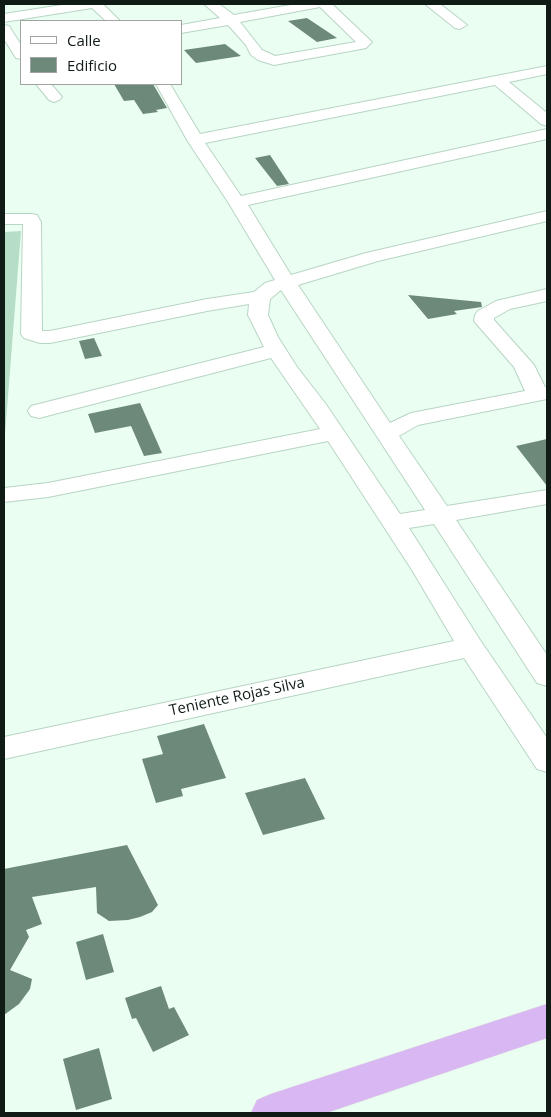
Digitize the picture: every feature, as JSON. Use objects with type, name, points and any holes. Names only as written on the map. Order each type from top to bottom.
[{"type":"highway","points":[[278,1112],[547,1021]]},
{"type":"street","points":[[4,18],[91,4]]},
{"type":"street","points":[[96,4],[112,20]]},
{"type":"street","points":[[211,4],[230,20],[252,44],[256,52],[262,57],[274,61],[361,45],[365,42],[324,4]]},
{"type":"street","points":[[182,29],[317,4]]},
{"type":"street","points":[[432,4],[460,24]]},
{"type":"street","points":[[4,28],[20,53]]},
{"type":"street","points":[[195,140],[547,70]]},
{"type":"street","points":[[498,80],[547,121]]},
{"type":"street","points":[[44,85],[54,97]]},
{"type":"street","points":[[164,85],[195,140],[237,202],[287,284],[547,676]]},
{"type":"street","points":[[237,202],[547,134]]},
{"type":"street","points":[[4,218],[31,219],[31,334],[40,337],[50,337],[208,305],[260,297],[272,287],[373,257],[547,216]]},
{"type":"street","points":[[388,434],[411,420],[542,394],[524,365],[484,321],[485,315],[503,305],[547,295]]},
{"type":"street","points":[[260,297],[258,314],[276,350],[393,523],[471,647],[547,761]]},
{"type":"street","points":[[39,411],[276,350]]},
{"type":"street","points":[[4,495],[48,490],[333,433]]},
{"type":"street","points":[[393,523],[547,498]]},
{"type":"street","name":"Teniente Rojas Silva","points":[[4,748],[471,647]]},
{"type":"green space","points":[[21,231],[4,447],[4,232]]},
{"type":"building","points":[[307,18],[337,38],[317,42],[288,21]]},
{"type":"building","points":[[225,44],[241,56],[196,63],[184,50]]},
{"type":"building","points":[[115,85],[154,85],[167,108],[156,110],[158,112],[143,114],[134,100],[124,101]]},
{"type":"building","points":[[270,155],[289,184],[277,186],[255,158]]},
{"type":"building","points":[[408,295],[481,302],[482,307],[454,311],[457,314],[428,319]]},
{"type":"building","points":[[94,338],[102,356],[85,359],[79,341]]},
{"type":"building","points":[[140,403],[162,453],[144,456],[131,426],[95,433],[88,414]]},
{"type":"building","points":[[547,439],[547,486],[516,446]]},
{"type":"building","points":[[204,724],[226,778],[181,789],[183,796],[156,803],[142,759],[163,754],[157,736]]},
{"type":"building","points":[[305,778],[325,819],[263,835],[245,793]]},
{"type":"building","points":[[127,845],[158,905],[152,912],[140,917],[109,921],[97,913],[96,887],[32,897],[42,924],[26,930],[29,937],[10,970],[32,979],[30,989],[19,1004],[4,1015],[4,869]]},
{"type":"building","points":[[103,934],[114,972],[86,980],[76,942]]},
{"type":"building","points":[[161,986],[169,1009],[174,1007],[189,1035],[153,1052],[136,1018],[132,1019],[125,998]]},
{"type":"building","points":[[99,1048],[112,1099],[76,1110],[63,1059]]}]
